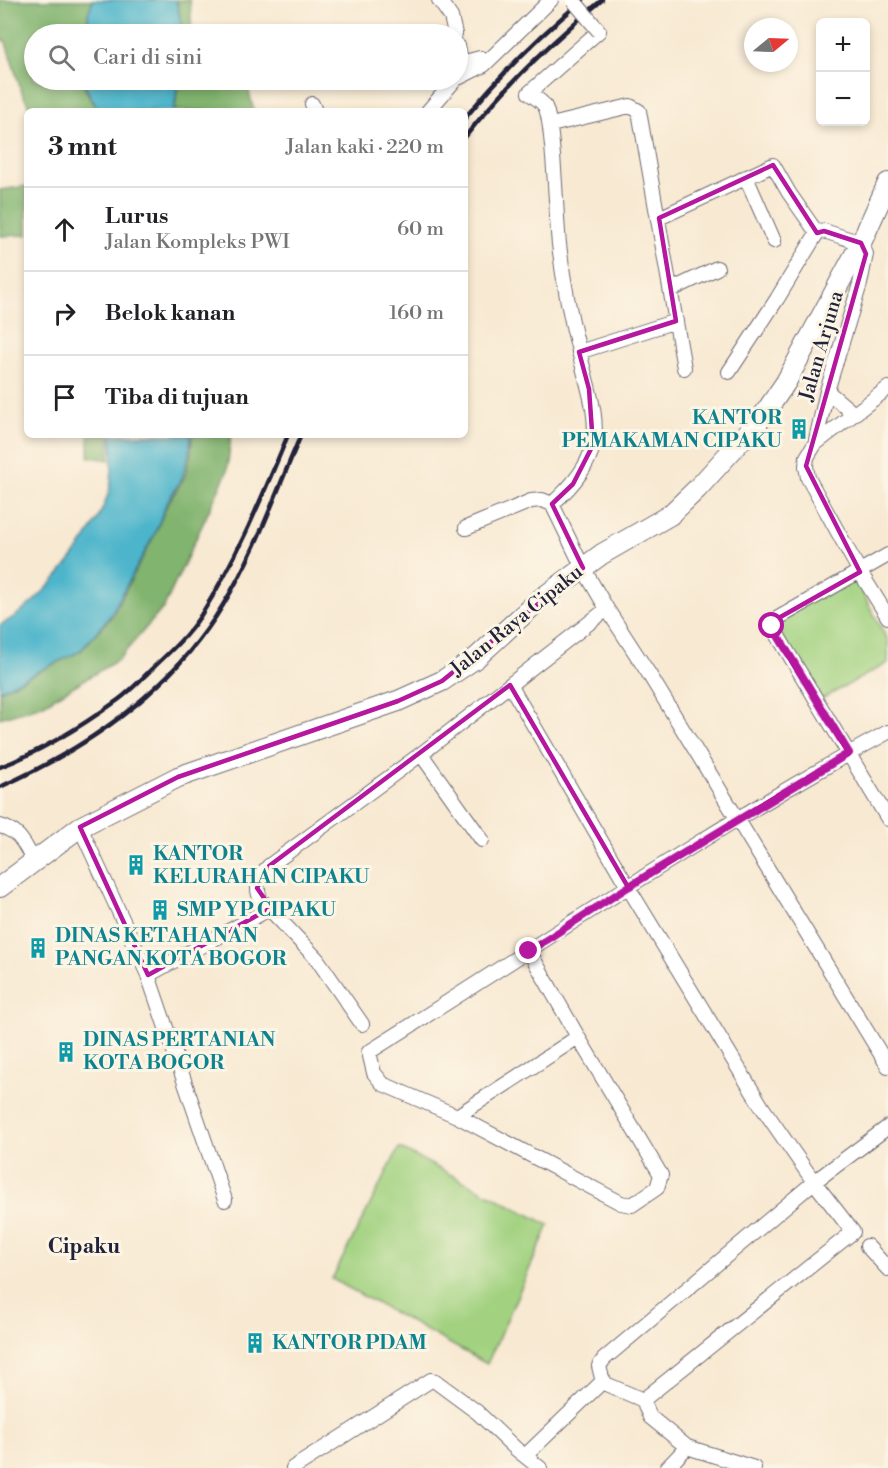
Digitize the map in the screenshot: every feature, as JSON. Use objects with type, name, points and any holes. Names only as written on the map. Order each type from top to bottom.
[{"type":"street","points":[[439,0],[451,17],[453,24]]},
{"type":"street","points":[[468,73],[484,65],[551,0]]},
{"type":"street","points":[[552,504],[578,476],[593,445],[594,425],[589,389],[579,352],[559,245],[551,125],[545,105],[530,93],[599,32],[573,0]]},
{"type":"street","points":[[468,61],[480,58],[484,65]]},
{"type":"street","points":[[431,108],[446,90]]},
{"type":"street","points":[[551,125],[630,106],[639,111],[684,368]]},
{"type":"street","points":[[658,218],[771,165],[775,166],[789,193],[818,233]]},
{"type":"street","points":[[746,177],[774,241]]},
{"type":"street","name":"Jalan Raya Cipaku","points":[[0,887],[80,827],[178,777],[398,700],[442,681],[476,658],[538,601],[602,554],[670,515],[698,488],[763,416],[786,382],[861,243],[888,183]]},
{"type":"street","points":[[729,372],[818,233],[824,231],[861,243]]},
{"type":"street","name":"Jalan Arjuna","points":[[861,243],[866,254],[860,284],[827,391],[815,444],[807,457],[806,466],[808,478],[860,572],[888,617]]},
{"type":"street","points":[[671,290],[717,268]]},
{"type":"street","points":[[579,352],[676,321]]},
{"type":"street","points":[[827,391],[854,414]]},
{"type":"street","points":[[815,444],[854,414],[886,396]]},
{"type":"street","points":[[466,528],[531,501],[542,500],[552,504],[583,568],[607,609],[888,1066]]},
{"type":"street","points":[[888,555],[773,621],[772,626],[888,819]]},
{"type":"street","points":[[362,1024],[317,959],[260,899],[256,888],[263,872],[421,754],[607,609]]},
{"type":"street","points":[[510,685],[628,887],[762,1107],[814,1182],[853,1232],[643,1400]]},
{"type":"street","points":[[529,951],[662,1175],[657,1188],[628,1206],[457,1116],[383,1084],[374,1073],[369,1052],[738,819],[888,732]]},
{"type":"street","points":[[421,754],[482,840]]},
{"type":"street","points":[[0,826],[18,834],[33,861]]},
{"type":"street","points":[[80,827],[148,975],[225,1200]]},
{"type":"street","points":[[148,975],[271,908]]},
{"type":"street","points":[[457,1116],[578,1037]]},
{"type":"street","points":[[754,1468],[687,1447],[650,1417],[643,1400],[603,1381],[599,1366],[604,1359],[814,1182],[888,1126]]},
{"type":"street","points":[[867,1246],[888,1269]]},
{"type":"street","points":[[293,1468],[431,1380],[477,1412],[540,1468]]},
{"type":"street","points":[[525,1456],[603,1381]]},
{"type":"street","points":[[667,1468],[687,1447]]},
{"type":"highlighted area","points":[[773,165],[817,233],[824,231],[861,243],[866,254],[806,466],[860,572],[768,624],[849,753],[628,887],[510,685],[269,866],[257,888],[271,908],[148,975],[80,827],[178,777],[398,701],[442,681],[583,568],[552,504],[573,484],[593,445],[589,389],[579,352],[676,321],[659,218]]},
{"type":"green space","points":[[0,0],[93,0],[88,14],[88,24],[24,24],[24,90],[86,90],[96,108],[30,108],[22,93],[5,40],[0,41]]},
{"type":"green space","points":[[177,0],[190,0],[191,24],[181,24]]},
{"type":"green space","points":[[177,90],[249,90],[253,108],[175,108]]},
{"type":"green space","points":[[24,186],[24,235],[0,236],[0,190]]},
{"type":"green space","points":[[89,438],[110,438],[109,460],[89,457]]},
{"type":"green space","points":[[192,438],[231,438],[227,472],[164,607],[118,660],[42,705],[0,718],[0,691],[81,651],[112,616],[155,534],[167,505],[184,478],[191,454]]},
{"type":"green space","points":[[853,575],[888,641],[888,663],[818,701],[773,621]]},
{"type":"green space","points":[[399,1148],[549,1225],[487,1364],[332,1279]]},
{"type":"water","points":[[93,0],[176,0],[181,24],[88,24],[88,14]]},
{"type":"water","points":[[87,90],[177,90],[174,108],[97,108]]},
{"type":"water","points":[[112,438],[191,438],[182,478],[166,504],[155,533],[110,616],[80,651],[0,690],[0,625],[16,615],[50,585],[80,547],[102,509],[111,485]]},
{"type":"railway","points":[[468,114],[521,56],[583,0]]},
{"type":"railway","points":[[468,133],[530,65],[602,0]]},
{"type":"railway","points":[[0,767],[61,737],[118,700],[185,636],[214,594],[237,550],[287,438]]},
{"type":"railway","points":[[0,787],[65,754],[96,734],[126,713],[179,664],[202,636],[235,585],[256,543],[300,438]]},
{"type":"place","name":"KANTOR PEMAKAMAN CIPAKU","points":[[799,429]]},
{"type":"place","name":"KANTOR KELURAHAN CIPAKU","points":[[136,865]]},
{"type":"place","name":"SMP YP CIPAKU","points":[[160,910]]},
{"type":"place","name":"DINAS KETAHANAN PANGAN KOTA BOGOR","points":[[38,948]]},
{"type":"place","name":"DINAS PERTANIAN KOTA BOGOR","points":[[66,1052]]},
{"type":"place","name":"KANTOR PDAM","points":[[255,1343]]},
{"type":"district","name":"Cipaku","points":[[84,1247]]},
{"type":"route","points":[[529,951],[628,887],[849,753],[772,626]]}]
